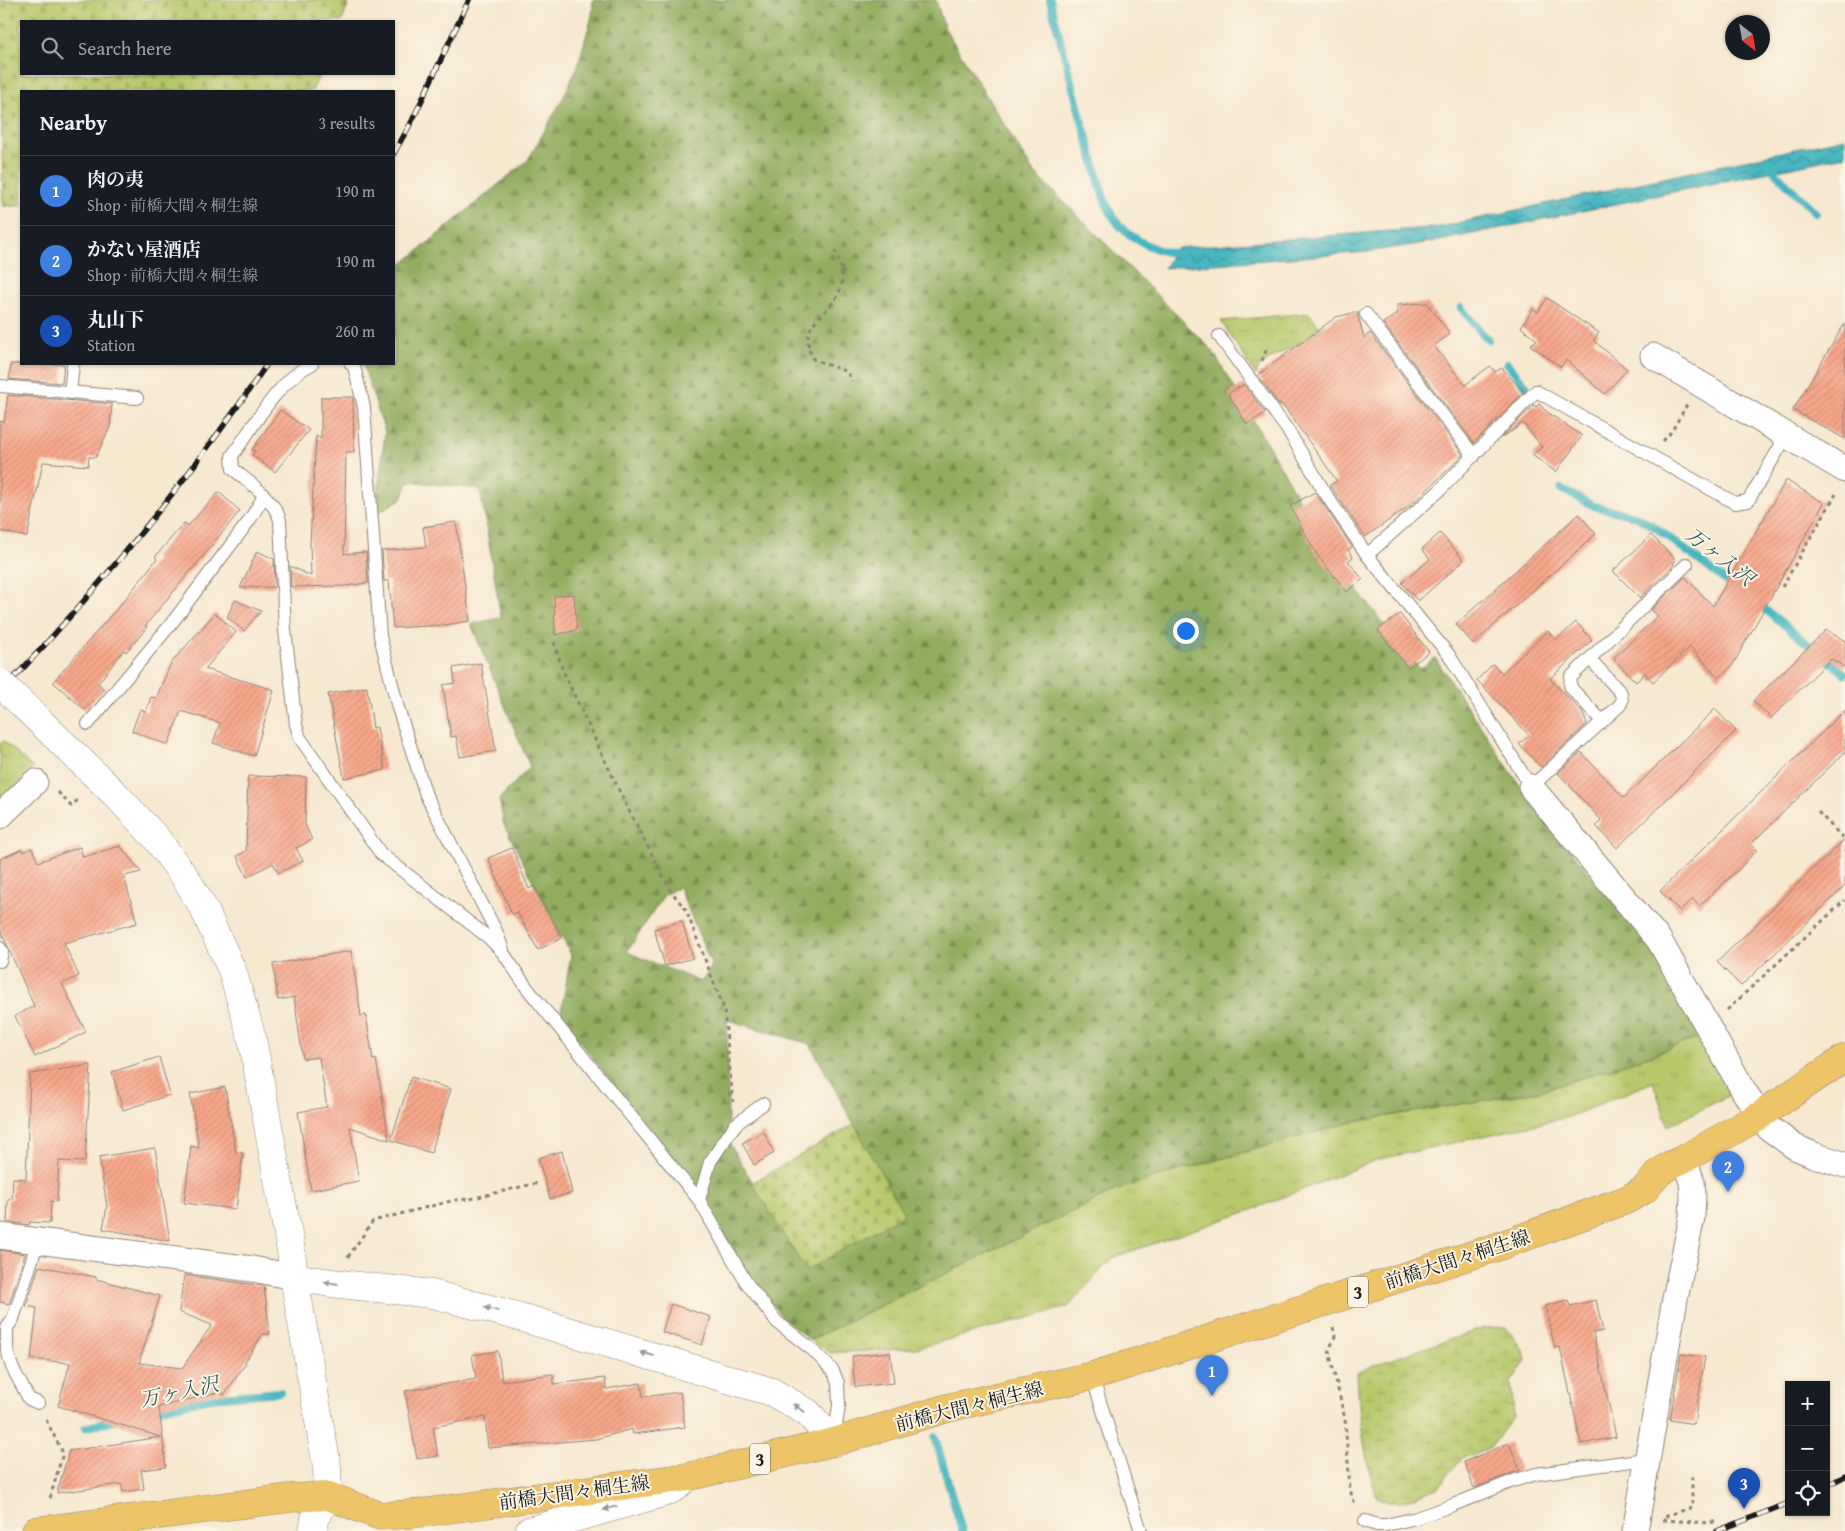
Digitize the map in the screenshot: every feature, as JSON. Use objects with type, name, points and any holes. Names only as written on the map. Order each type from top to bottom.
[{"type":"main road","name":"前橋大間々桐生線","points":[[36,1531],[290,1498],[328,1496],[380,1516],[412,1514],[687,1477],[834,1442],[951,1407],[1092,1376],[1494,1248],[1626,1200],[1644,1190],[1658,1174],[1670,1165],[1759,1116],[1845,1058]]},
{"type":"street","points":[[1653,356],[1787,435],[1843,478]]},
{"type":"street","points":[[0,683],[118,796],[156,838],[188,880],[232,970],[252,1038],[291,1251],[327,1467],[328,1496],[315,1519],[313,1531]]},
{"type":"street","points":[[0,816],[40,777]]},
{"type":"street","points":[[1531,787],[1659,940],[1759,1116],[1768,1128],[1795,1147],[1845,1165]]},
{"type":"street","points":[[1635,1531],[1675,1299],[1692,1217],[1692,1182],[1684,1159]]},
{"type":"street","points":[[0,1236],[242,1268],[331,1283],[432,1294],[513,1315],[772,1392],[808,1413],[834,1442]]},
{"type":"street","points":[[529,1531],[666,1492],[676,1487],[687,1477]]},
{"type":"lane","points":[[1366,314],[1474,456]]},
{"type":"lane","points":[[1219,336],[1289,432],[1327,496],[1366,555],[1448,655],[1531,787],[1620,705],[1621,693],[1590,659]]},
{"type":"lane","points":[[70,393],[73,365]]},
{"type":"lane","points":[[310,365],[293,376],[279,390],[232,456],[233,468],[264,496],[278,512],[280,520],[285,630],[296,725],[300,738],[381,854],[488,938],[504,954],[527,988],[699,1200],[746,1282],[777,1322],[814,1351],[833,1371],[838,1383],[839,1405],[834,1442]]},
{"type":"lane","points":[[352,365],[364,407],[380,636],[398,708],[426,794],[496,931],[504,954]]},
{"type":"lane","points":[[0,386],[137,398]]},
{"type":"lane","points":[[1366,555],[1438,492],[1536,391],[1735,502],[1740,503],[1748,501],[1787,435]]},
{"type":"lane","points":[[88,724],[186,604],[249,521],[264,496]]},
{"type":"lane","points":[[1602,721],[1570,685],[1571,677],[1687,564]]},
{"type":"lane","points":[[0,948],[2,952],[0,961]]},
{"type":"lane","points":[[699,1200],[710,1162],[736,1125],[764,1104]]},
{"type":"lane","points":[[38,1241],[13,1319],[7,1328],[7,1350],[12,1367],[29,1399],[38,1403]]},
{"type":"lane","points":[[1092,1376],[1141,1531]]},
{"type":"lane","points":[[1365,1521],[1377,1525],[1386,1525],[1416,1518],[1536,1474],[1646,1459]]},
{"type":"path","points":[[835,250],[840,263],[842,280],[839,292],[834,304],[814,322],[808,331],[807,338],[809,352],[813,359],[847,372],[852,381]]},
{"type":"path","points":[[1642,450],[1659,444],[1670,432],[1699,384]]},
{"type":"path","points":[[1782,587],[1843,478]]},
{"type":"path","points":[[554,642],[563,671],[624,803],[671,891],[686,910],[724,1009],[736,1125]]},
{"type":"path","points":[[72,806],[80,798]]},
{"type":"path","points":[[1818,812],[1845,840]]},
{"type":"path","points":[[1708,1025],[1734,1004],[1845,900]]},
{"type":"path","points":[[342,1265],[373,1221],[455,1200],[470,1200],[537,1183]]},
{"type":"path","points":[[1331,1319],[1335,1336],[1329,1351],[1345,1419],[1350,1490],[1356,1507],[1365,1521]]},
{"type":"path","points":[[38,1403],[63,1453],[48,1506]]},
{"type":"path","points":[[1666,1520],[1667,1514],[1692,1508],[1692,1476]]},
{"type":"path","points":[[1658,1520],[1710,1523],[1716,1521]]},
{"type":"green space","points":[[0,0],[350,0],[342,20],[20,20],[20,75],[320,75],[312,90],[20,90],[20,206],[3,206]]},
{"type":"green space","points":[[593,0],[936,0],[944,27],[1033,171],[1212,350],[1285,474],[1323,547],[1420,669],[1435,658],[1535,808],[1649,944],[1703,1036],[1643,1058],[1540,1091],[1352,1122],[1149,1179],[1112,1192],[810,1340],[782,1317],[751,1278],[692,1182],[560,1017],[571,955],[504,825],[499,799],[530,767],[471,624],[501,618],[480,489],[409,481],[402,498],[375,515],[385,432],[363,365],[395,365],[395,270],[528,160],[563,98],[577,68],[592,16]],"holes":[[[679,887],[712,966],[701,982],[627,952],[664,895]],[[727,1020],[810,1044],[903,1214],[806,1271],[728,1141]]]},
{"type":"green space","points":[[1309,313],[1322,330],[1260,365],[1256,375],[1221,321]]},
{"type":"green space","points":[[4,741],[33,768],[0,801],[0,744]]},
{"type":"green space","points":[[1703,1036],[1730,1095],[1668,1126],[1653,1082],[1569,1117],[1376,1160],[1254,1209],[1112,1258],[1068,1307],[918,1348],[831,1353],[810,1340],[1112,1192],[1149,1179],[1352,1122],[1540,1091],[1643,1058]]},
{"type":"green space","points":[[854,1124],[904,1214],[806,1271],[752,1183]]},
{"type":"green space","points":[[1506,1327],[1524,1351],[1526,1361],[1511,1382],[1514,1416],[1491,1447],[1461,1459],[1437,1488],[1401,1502],[1387,1502],[1377,1497],[1363,1436],[1357,1373],[1374,1365],[1484,1328]]},
{"type":"water","points":[[1845,138],[1845,156],[1439,241],[1367,252],[1164,268],[1176,248],[1440,227]]},
{"type":"building","points":[[1547,298],[1599,333],[1593,340],[1627,369],[1605,394],[1566,360],[1561,367],[1530,345],[1537,340],[1521,327],[1533,309],[1538,312]]},
{"type":"building","points":[[1427,303],[1450,334],[1434,346],[1465,385],[1490,366],[1495,372],[1502,368],[1524,392],[1474,443],[1383,323],[1397,314],[1397,305]]},
{"type":"building","points":[[1357,312],[1364,338],[1370,333],[1463,455],[1411,505],[1365,537],[1330,485],[1337,481],[1288,412],[1281,404],[1279,405],[1258,375],[1336,317]]},
{"type":"building","points":[[1845,323],[1845,439],[1793,410]]},
{"type":"building","points":[[11,364],[64,365],[62,383],[9,379]]},
{"type":"building","points":[[1244,384],[1265,413],[1247,424],[1228,394]]},
{"type":"building","points":[[8,395],[112,404],[110,427],[96,457],[89,457],[88,466],[43,462],[27,537],[0,531],[0,421],[4,422]]},
{"type":"building","points":[[321,397],[353,397],[354,452],[346,452],[344,554],[366,552],[368,583],[345,586],[291,587],[290,566],[311,576],[310,543],[316,436],[321,439]]},
{"type":"building","points":[[1539,404],[1547,412],[1582,436],[1556,472],[1532,455],[1542,447],[1523,423],[1501,438],[1534,405],[1536,407]]},
{"type":"building","points":[[280,410],[309,430],[275,472],[252,455],[255,451],[252,450]]},
{"type":"building","points":[[1786,480],[1824,503],[1732,666],[1719,678],[1690,647],[1653,682],[1645,673],[1636,682],[1613,658],[1658,616],[1651,610],[1685,577],[1713,606]]},
{"type":"building","points":[[219,492],[240,511],[145,626],[147,628],[126,652],[124,650],[98,683],[104,689],[85,710],[53,682],[126,598],[157,559],[155,557],[184,523],[188,526]]},
{"type":"building","points":[[1315,492],[1352,547],[1348,550],[1353,557],[1348,561],[1363,579],[1347,592],[1317,555],[1290,506]]},
{"type":"building","points":[[1579,514],[1596,534],[1473,644],[1456,624]]},
{"type":"building","points":[[456,522],[470,621],[446,625],[393,628],[389,581],[384,581],[382,551],[426,547],[423,527]]},
{"type":"building","points":[[1440,533],[1464,560],[1418,601],[1402,583],[1430,559],[1422,549]]},
{"type":"building","points":[[1651,535],[1676,560],[1673,563],[1674,565],[1640,598],[1613,571]]},
{"type":"building","points":[[257,551],[274,559],[275,587],[240,588]]},
{"type":"building","points":[[574,594],[577,630],[555,635],[554,596]]},
{"type":"building","points":[[235,600],[261,611],[244,631],[227,617]]},
{"type":"building","points":[[215,613],[236,632],[205,669],[274,690],[254,756],[213,743],[220,723],[181,711],[168,745],[132,731],[140,709],[146,712],[151,697],[156,698],[171,663]]},
{"type":"building","points":[[1400,614],[1429,652],[1408,668],[1378,630]]},
{"type":"building","points":[[1576,622],[1592,640],[1550,679],[1582,712],[1587,724],[1541,767],[1519,744],[1529,735],[1477,680],[1493,664],[1502,673],[1548,631],[1556,640]]},
{"type":"building","points":[[1826,630],[1845,641],[1845,667],[1831,659],[1771,718],[1753,701]]},
{"type":"building","points":[[481,663],[496,751],[460,757],[456,736],[451,737],[443,685],[455,683],[453,668]]},
{"type":"building","points":[[367,687],[373,728],[377,727],[385,770],[344,778],[328,694]]},
{"type":"building","points":[[1715,709],[1736,731],[1617,848],[1596,826],[1601,820],[1558,773],[1581,752],[1624,798]]},
{"type":"building","points":[[1845,710],[1845,752],[1751,844],[1757,850],[1741,867],[1699,906],[1693,899],[1680,911],[1660,891]]},
{"type":"building","points":[[248,776],[306,777],[305,824],[312,840],[296,848],[303,861],[278,873],[273,863],[247,877],[237,856],[246,851]]},
{"type":"building","points":[[1845,839],[1845,886],[1741,986],[1717,962]]},
{"type":"building","points":[[120,846],[141,872],[124,876],[137,923],[64,943],[79,976],[62,984],[86,1032],[35,1057],[15,1016],[34,1006],[0,929],[0,859],[22,849],[24,852],[32,848],[38,862],[80,847],[83,857]]},
{"type":"building","points":[[512,848],[529,889],[534,886],[562,938],[538,950],[517,912],[512,914],[488,858]]},
{"type":"building","points":[[682,921],[693,958],[665,966],[654,929]]},
{"type":"building","points":[[351,951],[361,1016],[366,1015],[373,1060],[376,1059],[389,1140],[350,1127],[359,1181],[311,1190],[298,1112],[327,1107],[319,1057],[303,1059],[294,997],[278,1000],[273,964]]},
{"type":"building","points":[[159,1057],[170,1095],[123,1110],[112,1072]]},
{"type":"building","points":[[91,1065],[85,1162],[59,1161],[57,1202],[51,1201],[50,1223],[30,1222],[29,1225],[7,1222],[8,1200],[12,1199],[13,1178],[26,1179],[30,1074]]},
{"type":"building","points":[[411,1077],[451,1089],[431,1153],[391,1140]]},
{"type":"building","points":[[225,1087],[236,1152],[243,1153],[236,1209],[184,1203],[191,1146],[199,1148],[190,1094]]},
{"type":"building","points":[[764,1132],[774,1153],[754,1165],[742,1143]]},
{"type":"building","points":[[155,1148],[170,1241],[103,1229],[107,1206],[99,1157]]},
{"type":"building","points":[[562,1151],[572,1193],[550,1199],[538,1158]]},
{"type":"building","points":[[0,1250],[25,1254],[9,1304],[0,1302]]},
{"type":"building","points":[[39,1266],[96,1277],[96,1279],[160,1296],[139,1363],[182,1368],[212,1325],[179,1312],[184,1275],[264,1286],[270,1334],[263,1334],[224,1395],[220,1392],[159,1407],[166,1467],[141,1470],[144,1489],[123,1492],[121,1484],[57,1493],[69,1451],[161,1437],[58,1406],[70,1363],[31,1359],[37,1308],[26,1306]]},
{"type":"building","points":[[1568,1300],[1570,1306],[1596,1300],[1603,1331],[1593,1333],[1616,1437],[1581,1444],[1560,1347],[1555,1348],[1545,1306]]},
{"type":"building","points":[[671,1304],[711,1317],[702,1345],[662,1332]]},
{"type":"building","points":[[498,1351],[502,1381],[553,1374],[554,1384],[605,1378],[606,1389],[641,1383],[643,1397],[680,1392],[685,1427],[633,1434],[632,1429],[596,1439],[488,1448],[485,1417],[433,1427],[438,1456],[417,1459],[405,1391],[476,1379],[472,1355]]},
{"type":"building","points":[[890,1352],[894,1383],[855,1387],[852,1356]]},
{"type":"building","points":[[1681,1354],[1705,1357],[1694,1424],[1670,1420]]},
{"type":"building","points":[[1509,1443],[1520,1470],[1474,1488],[1464,1462]]},
{"type":"waterway","points":[[1050,0],[1100,185],[1109,211],[1119,225],[1139,241],[1156,249],[1180,253]]},
{"type":"waterway","points":[[1769,166],[1816,213]]},
{"type":"waterway","name":"万ヶ入沢","points":[[1461,308],[1488,340]]},
{"type":"waterway","name":"万ヶ入沢","points":[[1507,363],[1526,386]]},
{"type":"waterway","name":"万ヶ入沢","points":[[1561,489],[1594,506],[1635,516],[1655,527],[1735,588]]},
{"type":"waterway","name":"万ヶ入沢","points":[[1757,603],[1845,674]]},
{"type":"waterway","name":"万ヶ入沢","points":[[151,1411],[211,1398],[280,1392]]},
{"type":"waterway","name":"万ヶ入沢","points":[[85,1428],[118,1419]]},
{"type":"waterway","name":"万ヶ入沢","points":[[935,1437],[962,1531]]},
{"type":"railway","points":[[395,151],[412,121],[469,0]]},
{"type":"railway","points":[[0,693],[72,615],[140,534],[205,451],[266,365]]},
{"type":"railway","points":[[1830,1484],[1845,1476]]},
{"type":"railway","points":[[1717,1531],[1785,1505]]},
{"type":"place","name":"かない屋酒店","points":[[1728,1192]]},
{"type":"place","name":"肉の夷","points":[[1212,1396]]},
{"type":"place","name":"丸山下","points":[[1744,1509]]}]
